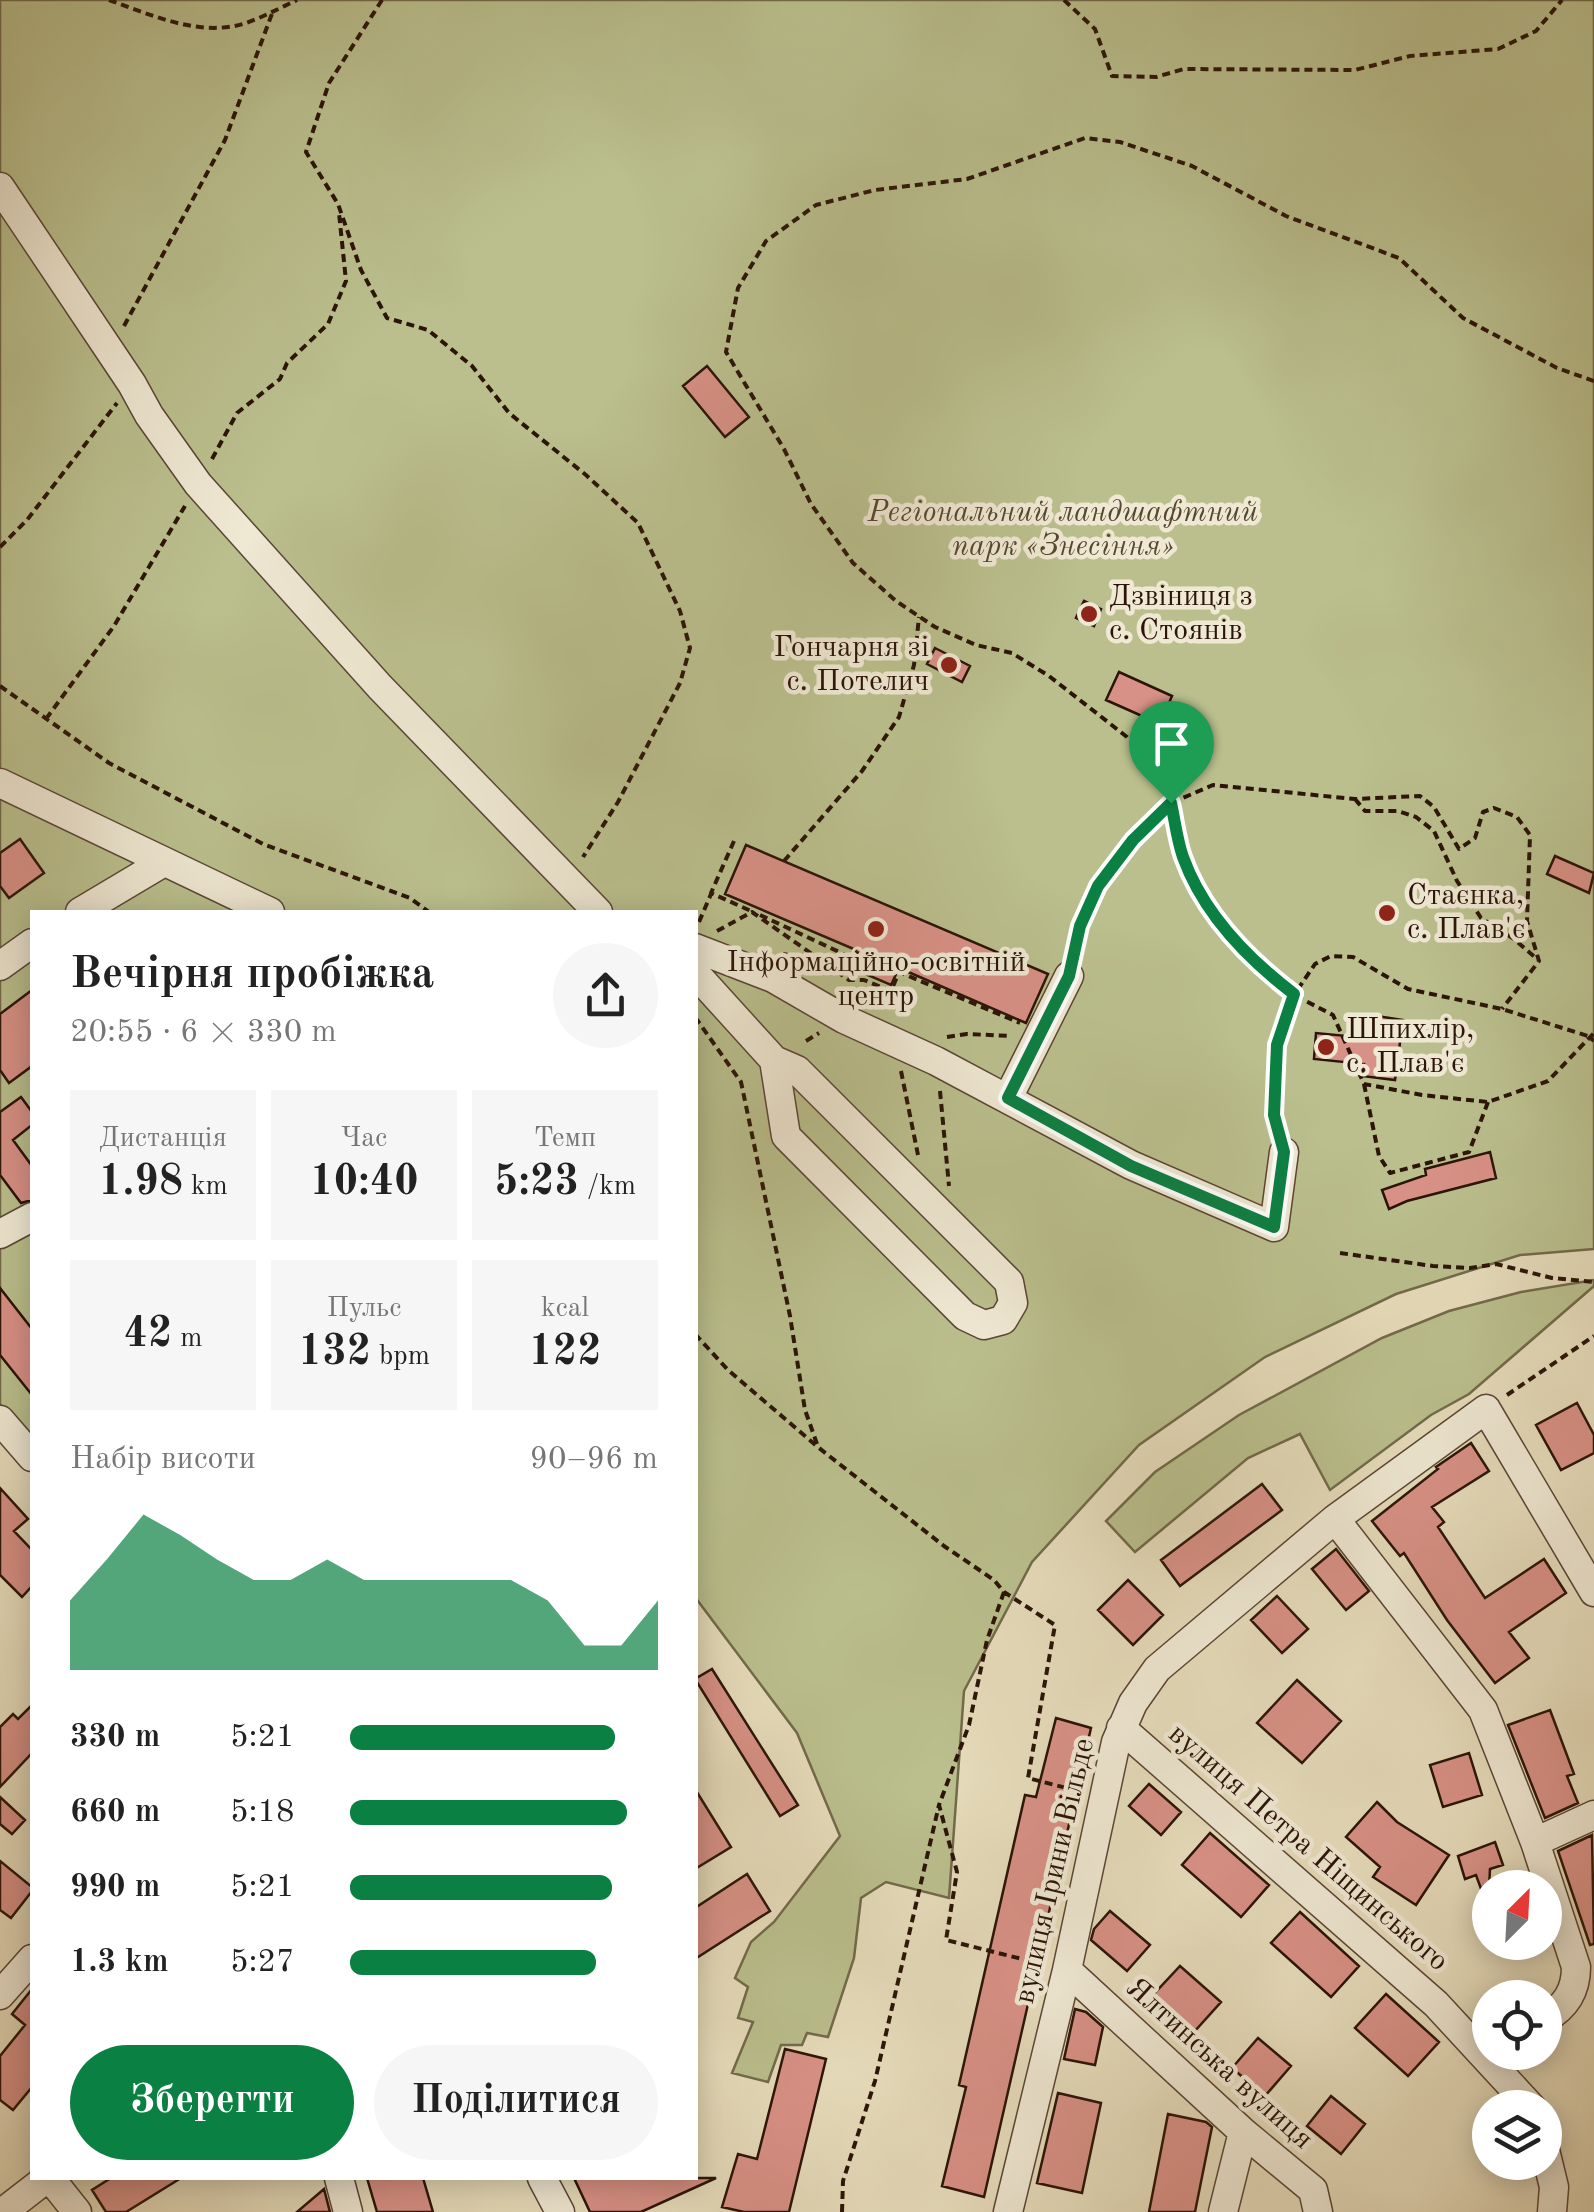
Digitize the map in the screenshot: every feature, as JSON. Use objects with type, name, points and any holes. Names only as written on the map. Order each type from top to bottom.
[{"type":"street","points":[[0,187],[198,484],[380,688],[596,910]]},
{"type":"street","points":[[0,782],[266,910]]},
{"type":"street","points":[[83,910],[164,862]]},
{"type":"street","points":[[0,966],[30,944]]},
{"type":"street","points":[[701,948],[773,978],[844,1019],[930,1058],[1131,1166],[1274,1227],[1284,1152]]},
{"type":"street","points":[[701,948],[774,1060],[786,1136],[965,1316],[984,1326],[1003,1320],[1013,1303],[1009,1282],[797,1070],[774,1060]]},
{"type":"street","points":[[1008,1098],[1069,976]]},
{"type":"street","points":[[0,1234],[30,1218]]},
{"type":"street","points":[[1486,1409],[1594,1592]]},
{"type":"street","name":"вулиця Ірини Вільде","points":[[1008,2212],[1120,1728],[1157,1669],[1335,1520],[1486,1409]]},
{"type":"street","points":[[0,1420],[30,1455]]},
{"type":"street","points":[[1335,1520],[1483,1710],[1535,1842],[1576,1967],[1576,1984],[1562,2004]]},
{"type":"street","name":"вулиця Петра Ніщинського","points":[[1120,1728],[1472,2039]]},
{"type":"street","points":[[1535,1842],[1594,1816]]},
{"type":"street","points":[[0,1995],[30,1961]]},
{"type":"street","name":"Ялтинська вулиця","points":[[1067,1970],[1242,2132],[1313,2190],[1318,2212]]},
{"type":"street","name":"вулиця Петра Ніщинського","points":[[1501,2070],[1517,2090]]},
{"type":"street","points":[[1223,2212],[1242,2132]]},
{"type":"street","points":[[3,2212],[45,2180]]},
{"type":"street","points":[[50,2180],[77,2212]]},
{"type":"street","points":[[340,2180],[348,2212]]},
{"type":"street","points":[[543,2180],[560,2212]]},
{"type":"street","points":[[1552,2180],[1552,2212]]},
{"type":"path","points":[[108,0],[174,23],[217,29],[247,23],[296,0]]},
{"type":"path","points":[[382,0],[329,83],[306,152],[338,204],[361,270],[387,318],[428,330],[472,366],[509,413],[638,523],[680,611],[690,648],[680,683],[618,802],[567,882]]},
{"type":"path","points":[[1064,0],[1095,29],[1112,76],[1156,77],[1184,69],[1355,70],[1410,56],[1498,49],[1536,32],[1562,0]]},
{"type":"path","points":[[109,350],[146,291],[225,140],[274,10]]},
{"type":"path","points":[[1488,1102],[1470,1152],[1390,1173],[1379,1156],[1364,1084],[1333,1015],[1294,994],[1268,974],[1213,914],[1183,857],[1161,774],[1127,736],[1092,708],[1012,653],[976,645],[919,616],[853,562],[811,504],[726,352],[738,288],[766,241],[816,205],[874,190],[966,179],[1085,138],[1120,142],[1192,166],[1286,216],[1398,258],[1463,318],[1557,368],[1594,381]]},
{"type":"path","points":[[46,719],[114,626],[238,413],[280,379],[287,363],[328,324],[346,281],[338,204]]},
{"type":"path","points":[[0,547],[26,520],[132,384]]},
{"type":"path","points":[[784,861],[862,771],[900,717],[914,666],[919,616]]},
{"type":"path","points":[[0,686],[109,764],[264,844],[410,898],[426,910]]},
{"type":"path","points":[[1069,976],[1080,926],[1098,886],[1133,840],[1171,803],[1213,786],[1354,799],[1420,796],[1434,807],[1459,849],[1475,838],[1482,812],[1494,808],[1517,817],[1530,835],[1527,921],[1539,961]]},
{"type":"path","points":[[1354,799],[1365,811],[1398,811],[1416,817],[1434,831],[1457,880],[1481,918],[1539,961]]},
{"type":"path","points":[[701,948],[711,893],[734,841]]},
{"type":"path","points":[[711,893],[850,956]]},
{"type":"path","points":[[701,948],[752,912]]},
{"type":"path","points":[[752,912],[849,980],[864,980],[891,991],[899,972],[1030,1027]]},
{"type":"path","points":[[823,962],[830,947]]},
{"type":"path","points":[[1284,1152],[1274,1115],[1277,1045],[1294,994],[1315,964],[1331,956],[1353,957],[1408,989],[1502,1008],[1591,1034]]},
{"type":"path","points":[[1502,1008],[1539,961]]},
{"type":"path","points":[[698,1022],[741,1082],[790,1316],[805,1410],[818,1448]]},
{"type":"path","points":[[1364,1084],[1422,1096],[1488,1102],[1548,1081],[1591,1034]]},
{"type":"path","points":[[1591,1034],[1594,1041]]},
{"type":"path","points":[[949,1186],[930,1058],[948,1036],[1016,1036]]},
{"type":"path","points":[[1340,1253],[1433,1266],[1470,1268],[1496,1264],[1552,1278],[1594,1282]]},
{"type":"path","points":[[1486,1409],[1594,1336]]},
{"type":"path","points":[[698,1337],[728,1370],[818,1448],[994,1580],[1004,1592],[1055,1625],[1028,1778],[1104,1797]]},
{"type":"path","points":[[842,2212],[843,2180],[879,2064],[940,1805],[969,1725],[987,1640],[1004,1592]]},
{"type":"path","points":[[940,1805],[956,1872],[946,1940],[1067,1970]]},
{"type":"green space","name":"Регіональний ландшафтний парк «Знесіння»","points":[[0,0],[1594,0],[1594,1249],[1520,1255],[1396,1294],[1265,1357],[1139,1445],[1032,1562],[964,1691],[949,1898],[886,1882],[861,1898],[854,1958],[828,2037],[807,2033],[802,2045],[781,2045],[768,2082],[732,2073],[753,2022],[738,2018],[748,1987],[735,1978],[751,1942],[774,1922],[840,1836],[797,1733],[698,1601],[698,910],[30,910],[30,1439],[0,1404]]},
{"type":"green space","points":[[1594,1280],[1594,1286],[1469,1394],[1431,1415],[1330,1490],[1300,1434],[1248,1458],[1135,1552],[1106,1521],[1155,1472],[1239,1415],[1382,1338],[1449,1311],[1521,1292]]},
{"type":"building","points":[[707,366],[749,417],[725,437],[683,386]]},
{"type":"building","name":"Дзвіниця з с. Стоянів","points":[[1084,601],[1101,609],[1094,626],[1076,618]]},
{"type":"building","name":"Гончарня зі с. Потелич","points":[[935,648],[970,666],[962,682],[927,664]]},
{"type":"building","points":[[1119,672],[1172,696],[1160,724],[1106,700]]},
{"type":"building","points":[[20,839],[44,873],[9,898],[0,886],[0,853]]},
{"type":"building","name":"Інформаційно-освітній центр","points":[[746,845],[1048,974],[1026,1023],[899,968],[891,985],[849,967],[856,950],[725,894]]},
{"type":"building","points":[[1555,856],[1594,873],[1589,893],[1547,874]]},
{"type":"building","points":[[30,992],[30,1067],[9,1083],[0,1070],[0,1014]]},
{"type":"building","points":[[1370,1015],[1403,1020],[1395,1080],[1362,1076],[1364,1064],[1314,1059],[1316,1033],[1367,1038]]},
{"type":"building","points":[[21,1097],[30,1109],[30,1127],[13,1140],[30,1163],[30,1201],[21,1203],[0,1175],[0,1112]]},
{"type":"building","points":[[1490,1152],[1496,1178],[1389,1209],[1382,1190],[1426,1175],[1425,1169]]},
{"type":"building","points":[[0,1288],[30,1326],[30,1392],[0,1355]]},
{"type":"building","points":[[1577,1403],[1594,1435],[1594,1453],[1561,1470],[1536,1425]]},
{"type":"building","points":[[1471,1443],[1489,1471],[1432,1507],[1444,1522],[1438,1527],[1485,1598],[1544,1559],[1566,1593],[1509,1632],[1529,1658],[1495,1683],[1447,1620],[1404,1553],[1400,1556],[1372,1521]]},
{"type":"building","points":[[1262,1484],[1282,1510],[1180,1586],[1161,1560]]},
{"type":"building","points":[[0,1488],[28,1519],[14,1531],[30,1548],[30,1588],[22,1597],[0,1575]]},
{"type":"building","points":[[1336,1549],[1369,1591],[1346,1610],[1312,1569]]},
{"type":"building","points":[[1128,1580],[1163,1615],[1133,1645],[1098,1610]]},
{"type":"building","points":[[1277,1596],[1308,1629],[1282,1653],[1251,1620]]},
{"type":"building","points":[[712,1669],[798,1805],[780,1816],[698,1684],[698,1677]]},
{"type":"building","points":[[1297,1680],[1341,1721],[1302,1763],[1257,1723]]},
{"type":"building","points":[[30,1707],[30,1755],[0,1787],[0,1727],[13,1714],[18,1719]]},
{"type":"building","points":[[1550,1710],[1574,1774],[1567,1776],[1578,1803],[1545,1818],[1508,1725]]},
{"type":"building","points":[[1056,1718],[1091,1728],[984,2197],[942,2186],[966,2087],[959,2085],[1025,1795],[1036,1797]]},
{"type":"building","points":[[1469,1753],[1482,1795],[1443,1807],[1430,1765]]},
{"type":"building","points":[[1149,1784],[1181,1812],[1161,1835],[1129,1806]]},
{"type":"building","points":[[698,1794],[731,1847],[698,1867]]},
{"type":"building","points":[[0,1797],[25,1820],[12,1834],[0,1824]]},
{"type":"building","points":[[1377,1802],[1397,1822],[1449,1855],[1416,1905],[1373,1877],[1380,1867],[1346,1837]]},
{"type":"building","points":[[1210,1833],[1269,1885],[1241,1917],[1182,1865]]},
{"type":"building","points":[[1592,1835],[1594,1944],[1590,1945],[1558,1851]]},
{"type":"building","points":[[1495,1842],[1503,1865],[1472,1870],[1472,1876],[1465,1879],[1458,1856]]},
{"type":"building","points":[[0,1861],[30,1885],[30,1894],[11,1918],[0,1910]]},
{"type":"building","points":[[747,1874],[770,1911],[698,1957],[698,1906]]},
{"type":"building","points":[[1110,1911],[1150,1945],[1127,1971],[1091,1940],[1094,1929]]},
{"type":"building","points":[[1300,1912],[1359,1966],[1331,1997],[1271,1943]]},
{"type":"building","points":[[1180,1966],[1221,2002],[1194,2032],[1153,1995]]},
{"type":"building","points":[[30,1992],[30,2089],[13,2110],[0,2100],[0,2056],[25,2025],[12,2014]]},
{"type":"building","points":[[1386,1994],[1439,2042],[1408,2076],[1355,2028]]},
{"type":"building","points":[[1075,2009],[1086,2012],[1103,2027],[1095,2065],[1064,2059]]},
{"type":"building","points":[[1258,2038],[1291,2066],[1265,2096],[1232,2068]]},
{"type":"building","points":[[785,2049],[826,2059],[789,2212],[744,2212],[722,2207],[738,2154],[757,2159]]},
{"type":"building","points":[[1058,2093],[1101,2103],[1082,2193],[1037,2183]]},
{"type":"building","points":[[1331,2096],[1365,2124],[1341,2154],[1307,2126]]},
{"type":"building","points":[[1168,2114],[1206,2122],[1212,2127],[1195,2212],[1149,2212]]},
{"type":"building","points":[[716,2178],[641,2212],[590,2212],[575,2180]]},
{"type":"building","points":[[108,2180],[178,2180],[126,2212],[106,2212],[92,2190]]},
{"type":"building","points":[[368,2180],[424,2180],[433,2212],[377,2212]]},
{"type":"building","points":[[324,2189],[330,2212],[297,2212]]},
{"type":"place","name":"Дзвіниця з с. Стоянів","points":[[1089,614]]},
{"type":"place","name":"Гончарня зі с. Потелич","points":[[949,665]]},
{"type":"place","name":"Стаєнка, с. Плав'є","points":[[1387,913]]},
{"type":"place","name":"Інформаційно-освітній центр","points":[[876,929]]},
{"type":"place","name":"Шпихлір, с. Плав'є","points":[[1326,1047]]},
{"type":"route","points":[[1171,803],[1183,857],[1213,914],[1268,974],[1294,994],[1277,1045],[1274,1115],[1284,1152],[1274,1227],[1131,1166],[1008,1098],[1069,976],[1080,926],[1098,886],[1133,840],[1171,803]]}]
